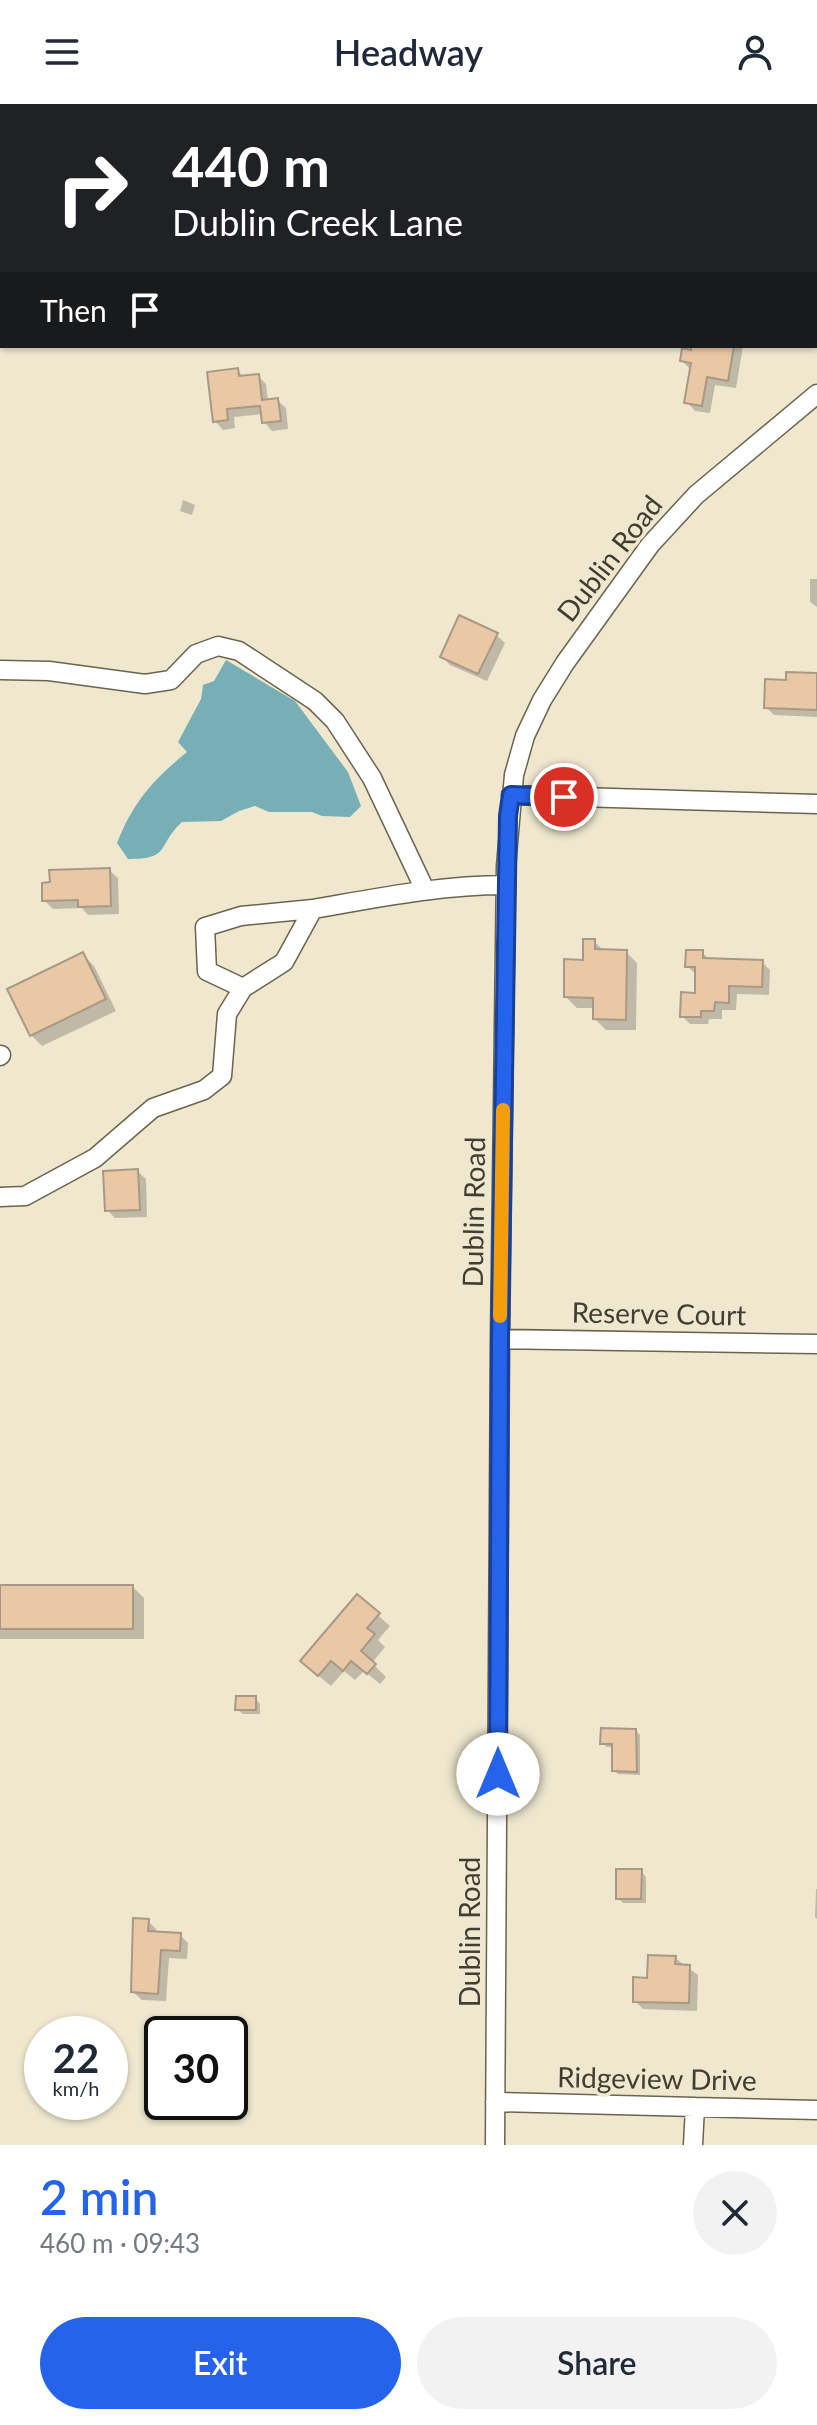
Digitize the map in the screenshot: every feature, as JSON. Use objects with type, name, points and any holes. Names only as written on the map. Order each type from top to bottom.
[{"type":"street","name":"Dublin Road","points":[[495,2145],[500,1339],[506,885],[511,795],[525,736],[542,700],[642,556],[696,495],[817,394]]},
{"type":"street","points":[[0,670],[49,671],[145,684],[171,680],[196,654],[218,646],[239,651],[315,701],[335,721],[372,778],[425,890]]},
{"type":"street","points":[[511,795],[817,804]]},
{"type":"street","points":[[243,988],[207,971],[205,927],[241,916],[313,909],[425,890],[464,885],[506,885]]},
{"type":"street","points":[[0,1197],[25,1196],[95,1158],[153,1108],[204,1090],[222,1076],[227,1014],[243,988],[284,962],[313,909]]},
{"type":"street","name":"Reserve Court","points":[[500,1339],[817,1344]]},
{"type":"street","name":"Ridgeview Drive","points":[[495,2102],[817,2110]]},
{"type":"street","points":[[693,2145],[695,2107]]},
{"type":"water","points":[[226,660],[295,701],[348,772],[361,806],[350,817],[322,816],[312,812],[269,812],[255,806],[221,821],[182,822],[158,854],[128,859],[117,843],[123,828],[145,793],[187,752],[178,742],[201,699],[203,685],[214,681]]},
{"type":"building","points":[[682,348],[734,348],[728,381],[707,377],[702,406],[684,403],[691,363],[680,361]]},
{"type":"building","points":[[238,368],[239,376],[259,374],[262,400],[278,398],[281,421],[262,423],[260,406],[227,409],[228,420],[213,422],[207,372]]},
{"type":"building","points":[[459,615],[498,633],[478,674],[440,657]]},
{"type":"building","points":[[786,672],[817,673],[817,710],[764,708],[765,679],[786,680]]},
{"type":"building","points":[[110,868],[111,906],[78,907],[78,900],[42,901],[42,883],[50,882],[49,870]]},
{"type":"building","points":[[583,939],[595,939],[595,949],[627,950],[626,1020],[593,1019],[593,998],[564,997],[564,959],[583,960]]},
{"type":"building","points":[[686,950],[703,950],[703,958],[763,960],[762,987],[729,986],[729,1003],[715,1002],[714,1011],[701,1011],[701,1017],[680,1017],[681,992],[695,993],[695,967],[685,967]]},
{"type":"building","points":[[83,952],[106,999],[30,1036],[7,989]]},
{"type":"building","points":[[138,1169],[140,1210],[105,1211],[103,1171]]},
{"type":"building","points":[[0,1585],[133,1585],[133,1629],[0,1629]]},
{"type":"building","points":[[357,1594],[380,1613],[367,1628],[375,1634],[361,1651],[376,1664],[367,1674],[351,1661],[343,1671],[331,1661],[318,1676],[300,1661]]},
{"type":"building","points":[[236,1696],[256,1696],[256,1710],[235,1710]]},
{"type":"building","points":[[601,1728],[636,1729],[637,1772],[612,1771],[612,1744],[600,1744]]},
{"type":"building","points":[[616,1869],[642,1869],[641,1899],[616,1899]]},
{"type":"building","points":[[133,1918],[149,1919],[148,1931],[181,1933],[180,1951],[161,1950],[158,1994],[131,1992]]},
{"type":"building","points":[[648,1955],[676,1956],[675,1964],[690,1965],[689,2003],[633,2002],[633,1977],[647,1978]]},
{"type":"slow traffic","points":[[500,1316],[503,1110]]},
{"type":"route","points":[[498,1774],[500,1339],[508,816],[511,795],[564,797]]}]
